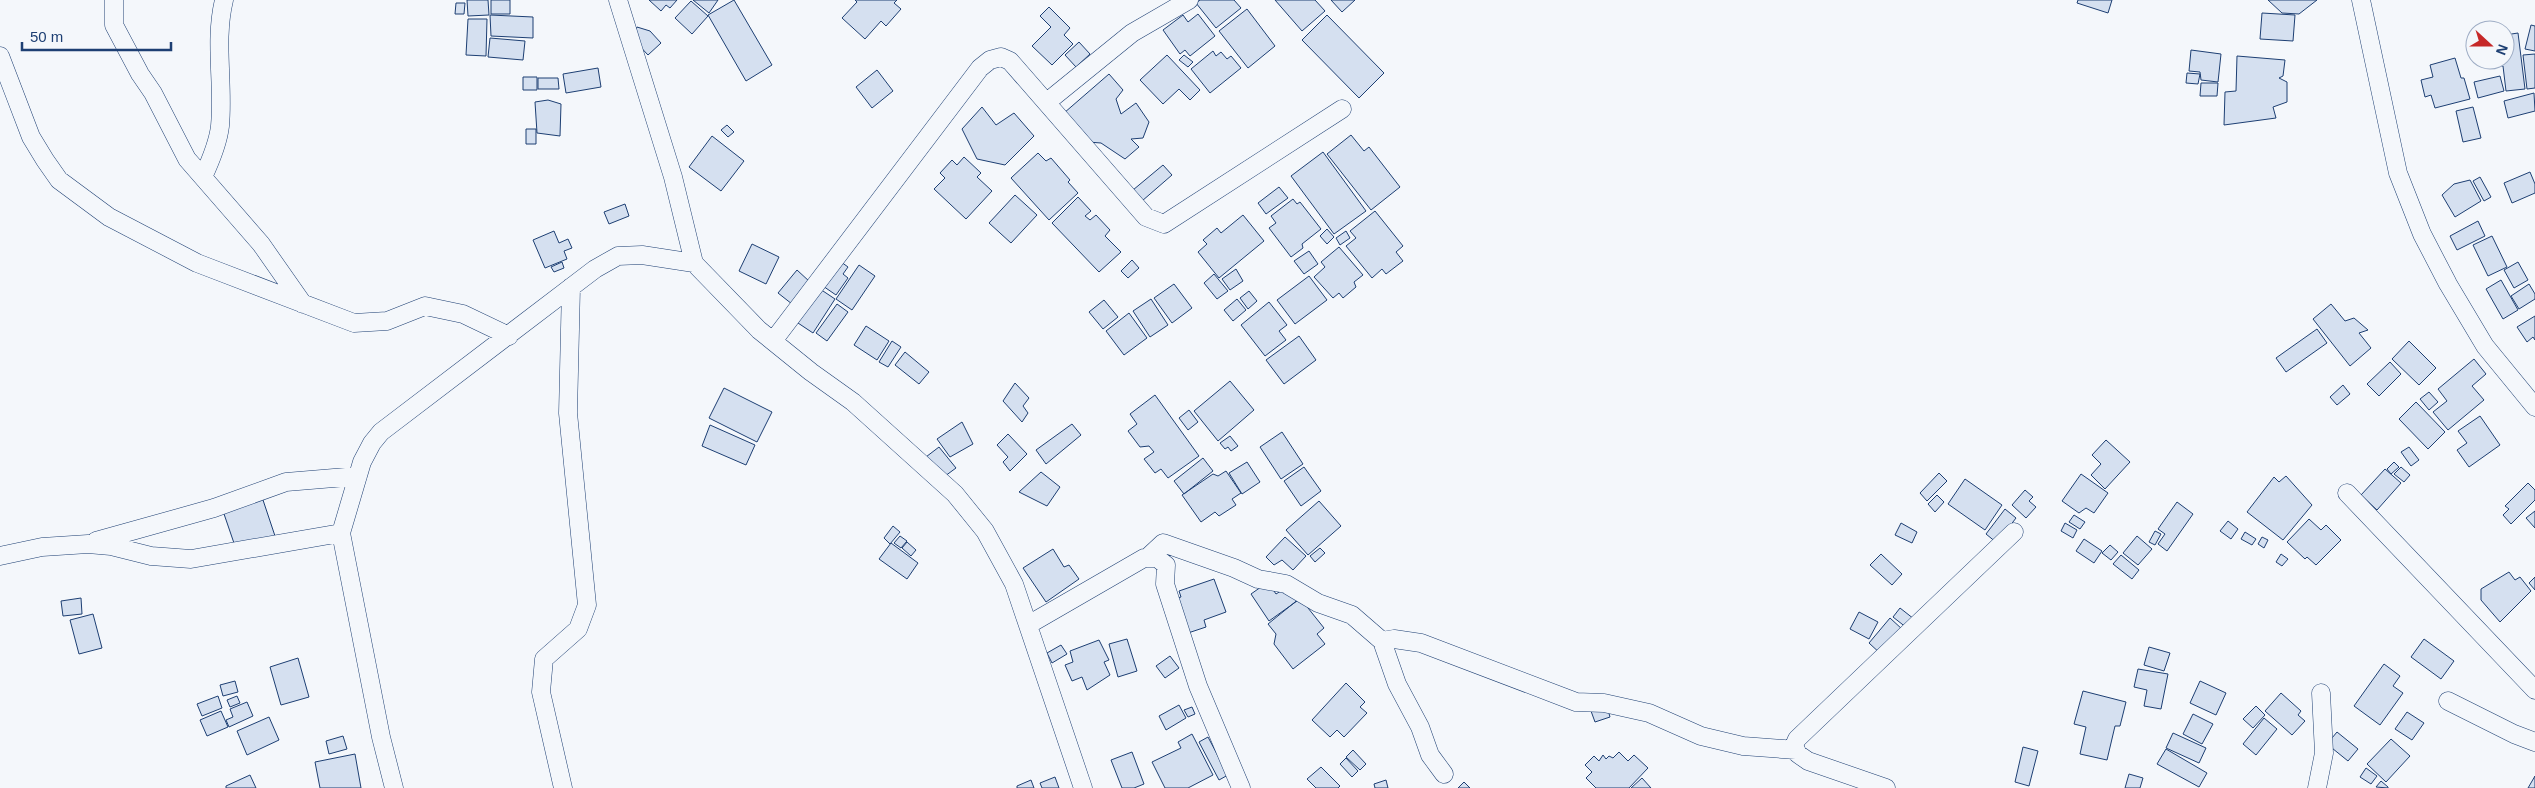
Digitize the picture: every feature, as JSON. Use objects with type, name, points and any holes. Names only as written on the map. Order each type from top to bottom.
[{"type":"street","points":[[114,0],[114,25],[140,74],[154,93],[187,159],[262,244],[303,304]]},
{"type":"street","points":[[203,178],[211,160],[220,127],[221,39],[218,23],[224,0]]},
{"type":"street","points":[[618,0],[673,177],[694,264],[773,341],[853,402],[955,494],[990,540],[1014,584],[1083,788]]},
{"type":"street","points":[[1047,102],[1132,33],[1189,0]]},
{"type":"street","points":[[2361,0],[2398,173],[2422,234],[2485,346],[2535,407]]},
{"type":"street","points":[[0,56],[31,137],[59,180],[109,217],[197,263],[354,324],[386,320],[425,306],[463,314],[510,336]]},
{"type":"street","points":[[773,341],[980,68],[990,60],[1000,57],[1010,61],[1146,217],[1164,224],[1342,109]]},
{"type":"street","points":[[394,788],[381,737],[341,533],[358,476],[372,443],[381,432],[510,336],[595,268],[618,256],[642,255],[694,264]]},
{"type":"street","points":[[563,788],[541,692],[544,659],[578,629],[587,605],[568,413],[571,287]]},
{"type":"street","points":[[88,544],[214,508],[286,482],[358,476]]},
{"type":"street","points":[[2347,493],[2535,690]]},
{"type":"street","points":[[1886,788],[1808,761],[1798,754],[1794,746],[1797,739],[2014,532]]},
{"type":"street","points":[[0,556],[42,547],[88,544],[111,546],[151,556],[191,559],[341,533]]},
{"type":"street","points":[[1028,625],[1148,557],[1163,543],[1234,568],[1258,579],[1286,584],[1318,603],[1352,615],[1382,641],[1397,684],[1420,726],[1430,755],[1444,774]]},
{"type":"street","points":[[1148,557],[1162,560],[1166,566],[1165,584],[1198,686],[1241,788]]},
{"type":"street","points":[[1382,641],[1394,639],[1421,643],[1576,702],[1604,703],[1649,713],[1701,736],[1743,746],[1796,750]]},
{"type":"street","points":[[2317,788],[2324,753],[2321,693]]},
{"type":"street","points":[[2448,701],[2514,734],[2535,742]]},
{"type":"building","points":[[467,0],[488,0],[489,15],[468,16]]},
{"type":"building","points":[[491,0],[510,0],[510,14],[491,14]]},
{"type":"building","points":[[649,0],[677,0],[670,8],[666,5],[661,11]]},
{"type":"building","points":[[693,0],[718,0],[709,13]]},
{"type":"building","points":[[734,0],[772,65],[746,81],[708,15]]},
{"type":"building","points":[[855,0],[897,0],[894,3],[901,9],[886,26],[881,21],[865,39],[842,18],[857,2]]},
{"type":"building","points":[[1200,0],[1234,0],[1241,8],[1216,28],[1196,3]]},
{"type":"building","points":[[1275,0],[1315,0],[1325,11],[1302,31]]},
{"type":"building","points":[[1331,0],[1355,0],[1342,12]]},
{"type":"building","points":[[2078,0],[2112,0],[2108,13],[2077,3]]},
{"type":"building","points":[[2268,0],[2317,0],[2299,14],[2282,13]]},
{"type":"building","points":[[691,1],[708,16],[692,34],[675,18]]},
{"type":"building","points":[[456,3],[465,3],[464,14],[455,14]]},
{"type":"building","points":[[1049,7],[1070,28],[1064,35],[1073,44],[1052,65],[1032,46],[1051,27],[1040,16]]},
{"type":"building","points":[[1247,9],[1275,46],[1248,68],[1219,31]]},
{"type":"building","points":[[2262,13],[2295,15],[2293,41],[2260,39]]},
{"type":"building","points":[[1198,14],[1215,36],[1190,56],[1185,50],[1180,54],[1163,30],[1183,15],[1188,22]]},
{"type":"building","points":[[490,15],[533,17],[533,38],[491,36]]},
{"type":"building","points":[[1327,15],[1384,73],[1359,98],[1302,40]]},
{"type":"building","points":[[468,19],[487,19],[486,56],[466,55]]},
{"type":"building","points":[[2531,25],[2535,26],[2535,51],[2525,49]]},
{"type":"building","points":[[637,27],[650,31],[661,43],[648,55],[633,39]]},
{"type":"building","points":[[2515,33],[2518,33],[2525,89],[2506,91],[2503,70],[2515,70]]},
{"type":"building","points":[[490,38],[525,41],[523,60],[488,57]]},
{"type":"building","points":[[1079,42],[1090,54],[1076,67],[1065,55]]},
{"type":"building","points":[[2191,50],[2221,54],[2218,82],[2201,80],[2200,72],[2189,71]]},
{"type":"building","points":[[1213,51],[1216,56],[1221,52],[1227,59],[1231,56],[1241,68],[1210,93],[1191,69]]},
{"type":"building","points":[[2535,54],[2535,88],[2527,89],[2523,55]]},
{"type":"building","points":[[1167,55],[1200,90],[1190,100],[1179,89],[1163,104],[1140,80]]},
{"type":"building","points":[[1184,55],[1193,62],[1188,67],[1179,60]]},
{"type":"building","points":[[2237,56],[2285,60],[2283,76],[2279,78],[2287,82],[2287,102],[2273,107],[2276,118],[2224,125],[2225,92],[2236,91]]},
{"type":"building","points":[[2455,58],[2461,78],[2464,78],[2470,99],[2435,108],[2431,95],[2425,97],[2421,80],[2433,77],[2430,65]]},
{"type":"building","points":[[598,68],[601,87],[566,93],[563,74]]},
{"type":"building","points":[[877,70],[893,91],[872,108],[856,87]]},
{"type":"building","points":[[2187,73],[2200,74],[2198,84],[2186,83]]},
{"type":"building","points":[[1109,74],[1123,90],[1116,99],[1121,114],[1136,103],[1149,122],[1143,138],[1131,139],[1139,147],[1125,159],[1101,143],[1088,142],[1064,113]]},
{"type":"building","points":[[2500,76],[2504,91],[2478,98],[2474,82]]},
{"type":"building","points":[[523,77],[537,77],[537,90],[523,90]]},
{"type":"building","points":[[538,78],[558,78],[559,89],[538,89]]},
{"type":"building","points":[[2201,83],[2218,83],[2217,96],[2200,96]]},
{"type":"building","points":[[2534,93],[2535,111],[2508,118],[2504,101]]},
{"type":"building","points":[[548,100],[561,104],[560,136],[537,133],[535,102]]},
{"type":"building","points":[[982,107],[996,125],[1014,113],[1034,136],[1005,165],[977,159],[962,129]]},
{"type":"building","points":[[2473,107],[2481,138],[2463,142],[2456,111]]},
{"type":"building","points":[[727,125],[734,132],[728,137],[721,130]]},
{"type":"building","points":[[526,129],[536,129],[536,144],[526,144]]},
{"type":"building","points":[[1351,135],[1364,151],[1369,147],[1400,187],[1371,210],[1327,154]]},
{"type":"building","points":[[712,136],[744,161],[721,191],[689,167]]},
{"type":"building","points":[[1323,152],[1366,211],[1334,234],[1291,176]]},
{"type":"building","points":[[1038,153],[1046,161],[1051,158],[1070,180],[1068,182],[1078,193],[1049,220],[1011,178]]},
{"type":"building","points":[[964,157],[981,173],[977,177],[992,191],[966,219],[934,189],[945,178],[940,173],[952,160],[957,165]]},
{"type":"building","points":[[1163,165],[1172,175],[1142,201],[1133,190]]},
{"type":"building","points":[[2530,172],[2535,184],[2535,193],[2512,203],[2504,183]]},
{"type":"building","points":[[2480,177],[2491,197],[2484,201],[2473,181]]},
{"type":"building","points":[[2470,180],[2481,201],[2455,217],[2442,195],[2454,184]]},
{"type":"building","points":[[1279,187],[1288,198],[1266,214],[1258,203]]},
{"type":"building","points":[[1015,195],[1037,215],[1011,243],[989,223]]},
{"type":"building","points":[[1078,197],[1091,211],[1085,216],[1090,220],[1096,215],[1110,230],[1105,236],[1121,252],[1099,272],[1052,223]]},
{"type":"building","points":[[1293,199],[1297,204],[1300,202],[1321,229],[1302,244],[1303,248],[1291,257],[1269,228],[1276,223],[1271,216]]},
{"type":"building","points":[[625,204],[629,216],[609,224],[604,212]]},
{"type":"building","points":[[1375,211],[1403,246],[1396,252],[1403,261],[1386,274],[1382,269],[1372,278],[1346,246],[1356,238],[1350,231]]},
{"type":"building","points":[[1243,215],[1264,241],[1219,278],[1198,252],[1207,244],[1203,240],[1217,228],[1221,233]]},
{"type":"building","points":[[2478,221],[2485,236],[2457,250],[2450,236]]},
{"type":"building","points":[[1327,229],[1334,237],[1327,244],[1320,236]]},
{"type":"building","points":[[554,231],[559,243],[568,239],[572,248],[564,251],[567,259],[545,268],[533,240]]},
{"type":"building","points":[[1346,231],[1350,238],[1340,245],[1336,238]]},
{"type":"building","points":[[2492,236],[2507,267],[2488,276],[2473,245]]},
{"type":"building","points":[[752,244],[779,257],[766,284],[739,271]]},
{"type":"building","points":[[1339,247],[1363,275],[1354,282],[1356,287],[1343,298],[1339,293],[1333,298],[1314,277],[1325,267],[1321,262]]},
{"type":"building","points":[[1309,251],[1318,264],[1304,274],[1294,261]]},
{"type":"building","points":[[837,259],[848,267],[843,274],[848,278],[836,295],[820,284]]},
{"type":"building","points":[[1132,260],[1139,268],[1128,278],[1121,271]]},
{"type":"building","points":[[562,262],[564,268],[554,272],[551,267]]},
{"type":"building","points":[[2518,262],[2528,280],[2514,288],[2504,270]]},
{"type":"building","points":[[859,265],[875,276],[852,310],[836,299]]},
{"type":"building","points":[[1236,269],[1243,281],[1230,290],[1222,279]]},
{"type":"building","points":[[797,270],[810,282],[792,304],[778,293]]},
{"type":"building","points":[[1214,274],[1228,291],[1217,299],[1204,283]]},
{"type":"building","points":[[1309,276],[1327,300],[1295,324],[1277,300]]},
{"type":"building","points":[[2501,280],[2518,310],[2503,319],[2486,289]]},
{"type":"building","points":[[1174,284],[1192,308],[1172,323],[1154,298]]},
{"type":"building","points":[[2529,284],[2535,294],[2535,299],[2519,309],[2511,296]]},
{"type":"building","points":[[817,287],[835,299],[813,333],[795,321]]},
{"type":"building","points":[[1249,291],[1257,301],[1248,309],[1240,298]]},
{"type":"building","points":[[1151,299],[1168,325],[1150,337],[1133,311]]},
{"type":"building","points":[[1237,299],[1246,310],[1233,321],[1224,310]]},
{"type":"building","points":[[1104,300],[1118,317],[1103,329],[1089,312]]},
{"type":"building","points":[[1269,302],[1287,325],[1279,331],[1286,340],[1265,356],[1241,325]]},
{"type":"building","points":[[837,304],[848,312],[827,341],[816,333]]},
{"type":"building","points":[[2331,304],[2345,321],[2354,318],[2368,330],[2359,333],[2371,348],[2350,366],[2313,319]]},
{"type":"building","points":[[1129,313],[1147,338],[1124,355],[1106,331]]},
{"type":"building","points":[[2535,316],[2535,340],[2533,337],[2527,342],[2517,327]]},
{"type":"building","points":[[866,326],[889,341],[877,360],[854,345]]},
{"type":"building","points":[[2317,329],[2327,343],[2286,372],[2276,358]]},
{"type":"building","points":[[1299,336],[1316,360],[1284,384],[1266,360]]},
{"type":"building","points":[[892,341],[901,347],[888,367],[879,362]]},
{"type":"building","points":[[2409,341],[2436,368],[2419,385],[2392,359]]},
{"type":"building","points":[[905,352],[929,372],[919,384],[895,365]]},
{"type":"building","points":[[2474,359],[2486,374],[2472,386],[2484,400],[2448,430],[2433,412],[2447,401],[2438,389]]},
{"type":"building","points":[[2390,362],[2401,374],[2379,396],[2367,384]]},
{"type":"building","points":[[1230,381],[1254,410],[1218,441],[1194,411]]},
{"type":"building","points":[[1015,383],[1029,398],[1023,406],[1028,413],[1022,422],[1003,401]]},
{"type":"building","points":[[2343,385],[2350,394],[2337,405],[2330,397]]},
{"type":"building","points":[[724,388],[772,412],[757,442],[709,418]]},
{"type":"building","points":[[2429,392],[2438,402],[2429,410],[2420,399]]},
{"type":"building","points":[[1155,395],[1199,456],[1168,478],[1161,469],[1155,473],[1144,459],[1154,452],[1149,446],[1140,447],[1128,431],[1137,424],[1130,414]]},
{"type":"building","points":[[2416,402],[2445,432],[2428,449],[2399,419]]},
{"type":"building","points":[[1189,410],[1198,422],[1188,430],[1179,418]]},
{"type":"building","points":[[2480,416],[2500,445],[2469,467],[2457,450],[2467,443],[2458,431]]},
{"type":"building","points":[[962,422],[973,444],[950,457],[937,439]]},
{"type":"building","points":[[1072,424],[1081,435],[1046,464],[1036,450]]},
{"type":"building","points":[[710,425],[755,445],[746,465],[702,446]]},
{"type":"building","points":[[1282,432],[1303,464],[1281,479],[1260,447]]},
{"type":"building","points":[[1008,434],[1027,454],[1010,471],[1003,462],[1008,457],[997,445]]},
{"type":"building","points":[[1230,436],[1238,446],[1231,451],[1228,447],[1225,449],[1220,443]]},
{"type":"building","points":[[2106,440],[2130,462],[2105,489],[2091,475],[2101,464],[2092,455]]},
{"type":"building","points":[[939,447],[956,468],[941,479],[922,460]]},
{"type":"building","points":[[2409,447],[2419,460],[2411,466],[2401,452]]},
{"type":"building","points":[[1203,458],[1213,471],[1184,494],[1174,481]]},
{"type":"building","points":[[1247,462],[1260,482],[1242,494],[1229,473]]},
{"type":"building","points":[[2394,462],[2399,467],[2391,474],[2387,469]]},
{"type":"building","points":[[1304,467],[1321,491],[1301,506],[1284,481]]},
{"type":"building","points":[[2401,467],[2410,475],[2404,482],[2394,474]]},
{"type":"building","points":[[2385,469],[2401,483],[2377,510],[2361,495]]},
{"type":"building","points":[[1226,471],[1241,493],[1232,499],[1236,505],[1219,516],[1215,512],[1201,522],[1182,495],[1213,474],[1218,476]]},
{"type":"building","points":[[1041,472],[1060,487],[1047,506],[1019,492]]},
{"type":"building","points":[[1939,473],[1947,481],[1927,501],[1920,493]]},
{"type":"building","points":[[2081,474],[2108,493],[2094,513],[2086,508],[2079,513],[2062,501]]},
{"type":"building","points":[[2286,476],[2312,505],[2283,540],[2247,512],[2274,477],[2279,482]]},
{"type":"building","points":[[1965,479],[2002,505],[1985,530],[1948,504]]},
{"type":"building","points":[[2528,483],[2535,490],[2535,500],[2511,524],[2503,515],[2509,509],[2505,506]]},
{"type":"building","points":[[2025,490],[2033,497],[2029,501],[2036,507],[2026,518],[2012,505]]},
{"type":"building","points":[[1937,495],[1944,502],[1935,512],[1928,504]]},
{"type":"building","points":[[262,497],[275,536],[236,549],[223,511]]},
{"type":"building","points":[[1319,501],[1341,526],[1308,555],[1286,530]]},
{"type":"building","points":[[2177,502],[2193,514],[2167,551],[2158,544],[2165,534],[2158,529]]},
{"type":"building","points":[[2005,509],[2016,518],[1997,543],[1986,534]]},
{"type":"building","points":[[2535,511],[2535,528],[2526,518]]},
{"type":"building","points":[[2074,515],[2085,522],[2080,529],[2069,522]]},
{"type":"building","points":[[2309,519],[2321,530],[2326,525],[2341,540],[2316,565],[2307,557],[2305,559],[2287,542]]},
{"type":"building","points":[[2228,521],[2238,529],[2231,539],[2220,531]]},
{"type":"building","points":[[1901,523],[1917,532],[1912,543],[1895,535]]},
{"type":"building","points":[[2065,523],[2077,530],[2073,538],[2061,531]]},
{"type":"building","points":[[893,526],[900,532],[890,544],[884,538]]},
{"type":"building","points":[[2155,531],[2161,534],[2155,545],[2149,542]]},
{"type":"building","points":[[2245,532],[2256,539],[2252,545],[2241,539]]},
{"type":"building","points":[[900,536],[907,541],[901,548],[894,543]]},
{"type":"building","points":[[2137,536],[2152,549],[2138,565],[2123,553]]},
{"type":"building","points":[[1285,537],[1306,556],[1293,570],[1282,560],[1274,565],[1266,557]]},
{"type":"building","points":[[2262,537],[2268,540],[2264,548],[2258,544]]},
{"type":"building","points":[[2084,539],[2102,551],[2094,563],[2076,551]]},
{"type":"building","points":[[907,542],[916,550],[911,556],[902,548]]},
{"type":"building","points":[[891,543],[918,563],[907,579],[879,559]]},
{"type":"building","points":[[2110,545],[2118,552],[2111,560],[2102,553]]},
{"type":"building","points":[[1320,548],[1325,553],[1315,562],[1310,556]]},
{"type":"building","points":[[1053,549],[1064,567],[1069,565],[1079,579],[1046,602],[1023,568]]},
{"type":"building","points":[[1881,554],[1902,574],[1892,585],[1870,565]]},
{"type":"building","points":[[2281,554],[2288,559],[2282,566],[2276,562]]},
{"type":"building","points":[[2121,555],[2139,570],[2132,579],[2113,564]]},
{"type":"building","points":[[2509,572],[2515,580],[2520,577],[2531,591],[2500,622],[2481,600],[2481,589]]},
{"type":"building","points":[[2535,577],[2535,590],[2529,583]]},
{"type":"building","points":[[1214,579],[1226,612],[1204,620],[1206,627],[1185,634],[1173,599],[1181,597],[1179,591]]},
{"type":"building","points":[[1268,582],[1276,594],[1287,587],[1297,601],[1269,621],[1251,594]]},
{"type":"building","points":[[81,598],[82,614],[63,616],[61,601]]},
{"type":"building","points":[[1300,598],[1324,628],[1317,634],[1325,644],[1293,669],[1274,644],[1276,634],[1268,624]]},
{"type":"building","points":[[1900,608],[1914,619],[1907,628],[1893,617]]},
{"type":"building","points":[[1859,612],[1878,622],[1869,639],[1850,629]]},
{"type":"building","points":[[93,614],[102,648],[79,654],[70,620]]},
{"type":"building","points":[[1890,618],[1903,630],[1882,655],[1869,643]]},
{"type":"building","points":[[1127,639],[1137,671],[1118,677],[1109,644]]},
{"type":"building","points":[[2424,639],[2454,661],[2441,679],[2411,657]]},
{"type":"building","points":[[1099,640],[1109,660],[1104,662],[1110,675],[1087,690],[1082,677],[1072,681],[1065,665],[1073,662],[1070,651]]},
{"type":"building","points":[[1061,645],[1067,654],[1052,663],[1047,653]]},
{"type":"building","points":[[2149,647],[2170,653],[2164,671],[2144,665]]},
{"type":"building","points":[[1170,656],[1179,668],[1165,678],[1156,666]]},
{"type":"building","points":[[298,658],[309,697],[281,705],[270,667]]},
{"type":"building","points":[[2384,664],[2400,676],[2393,686],[2403,693],[2380,725],[2354,706]]},
{"type":"building","points":[[2138,669],[2168,674],[2161,709],[2144,706],[2147,690],[2134,687]]},
{"type":"building","points":[[235,681],[238,692],[223,696],[220,685]]},
{"type":"building","points":[[2200,681],[2226,693],[2216,715],[2190,703]]},
{"type":"building","points":[[1346,683],[1365,702],[1360,707],[1367,713],[1344,737],[1337,730],[1330,737],[1312,720]]},
{"type":"building","points":[[2083,691],[2126,702],[2120,726],[2115,726],[2107,760],[2080,754],[2086,727],[2074,724]]},
{"type":"building","points":[[2281,693],[2301,711],[2298,715],[2305,721],[2292,735],[2265,711]]},
{"type":"building","points":[[218,696],[222,708],[202,716],[197,704]]},
{"type":"building","points":[[237,696],[240,703],[230,707],[227,700]]},
{"type":"building","points":[[247,702],[253,716],[229,727],[226,720],[233,717],[230,709]]},
{"type":"building","points":[[1179,705],[1186,718],[1166,730],[1159,716]]},
{"type":"building","points":[[1607,706],[1610,717],[1595,722],[1591,711]]},
{"type":"building","points":[[2256,706],[2265,715],[2253,728],[2243,719]]},
{"type":"building","points":[[1192,707],[1195,714],[1188,717],[1184,710]]},
{"type":"building","points":[[221,711],[228,727],[207,736],[200,720]]},
{"type":"building","points":[[2407,712],[2424,723],[2412,740],[2395,729]]},
{"type":"building","points":[[2193,714],[2213,724],[2202,744],[2183,734]]},
{"type":"building","points":[[269,717],[279,740],[247,755],[237,731]]},
{"type":"building","points":[[2264,718],[2277,729],[2256,755],[2243,744]]},
{"type":"building","points":[[2337,732],[2358,749],[2348,761],[2327,744]]},
{"type":"building","points":[[2173,733],[2206,748],[2199,763],[2166,748]]},
{"type":"building","points":[[1192,734],[1213,775],[1188,788],[1165,788],[1152,762],[1181,748],[1178,742]]},
{"type":"building","points":[[343,736],[347,749],[329,754],[326,741]]},
{"type":"building","points":[[1208,737],[1228,775],[1219,780],[1199,742]]},
{"type":"building","points":[[2391,739],[2410,756],[2386,782],[2367,764]]},
{"type":"building","points":[[2023,747],[2038,751],[2029,786],[2015,782]]},
{"type":"building","points":[[2166,749],[2207,773],[2199,787],[2157,764]]},
{"type":"building","points":[[1353,750],[1366,764],[1360,770],[1346,757]]},
{"type":"building","points":[[1132,752],[1144,784],[1134,788],[1122,788],[1111,760]]},
{"type":"building","points":[[1619,752],[1628,761],[1634,755],[1648,768],[1629,788],[1596,788],[1586,778],[1592,772],[1585,765],[1594,756],[1599,761],[1603,755],[1606,759],[1609,756],[1613,758]]},
{"type":"building","points":[[355,754],[361,788],[320,788],[315,762]]},
{"type":"building","points":[[1346,758],[1358,771],[1352,777],[1340,764]]},
{"type":"building","points":[[1321,767],[1340,786],[1338,788],[1316,788],[1307,779]]},
{"type":"building","points":[[2366,768],[2377,776],[2371,784],[2360,777]]},
{"type":"building","points":[[2129,774],[2143,778],[2140,788],[2125,788]]},
{"type":"building","points":[[250,775],[256,788],[226,788],[226,786]]},
{"type":"building","points":[[2535,776],[2535,788],[2528,788]]},
{"type":"building","points":[[1055,777],[1059,788],[1042,788],[1040,783]]},
{"type":"building","points":[[1642,778],[1651,788],[1631,788]]},
{"type":"building","points":[[1031,780],[1034,788],[1017,788],[1017,786]]},
{"type":"building","points":[[1386,780],[1388,788],[1375,788],[1374,784]]},
{"type":"building","points":[[2381,781],[2388,787],[2388,788],[2376,787]]},
{"type":"building","points":[[1464,782],[1470,788],[1458,788]]}]
